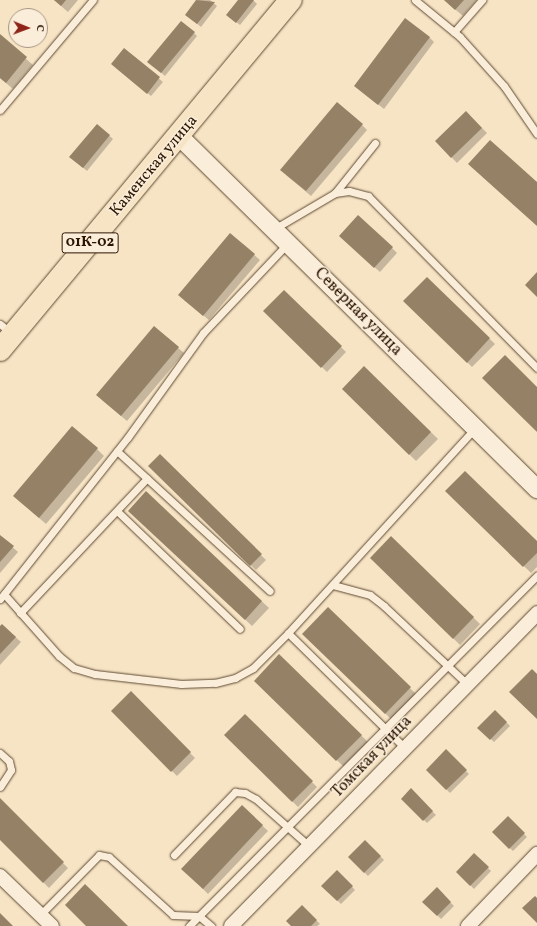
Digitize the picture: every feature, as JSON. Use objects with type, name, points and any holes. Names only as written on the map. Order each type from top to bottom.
[{"type":"main road","name":"Каменская улица","points":[[4,336],[179,136],[291,0]]},
{"type":"street","name":"Северная улица","points":[[179,136],[475,428],[536,485]]},
{"type":"street","name":"Томская улица","points":[[231,926],[537,613]]},
{"type":"street","points":[[468,926],[537,854]]},
{"type":"street","points":[[0,876],[52,926]]},
{"type":"lane","points":[[0,110],[93,0]]},
{"type":"lane","points":[[415,0],[454,32],[504,86],[537,134]]},
{"type":"lane","points":[[454,32],[482,0]]},
{"type":"lane","points":[[274,230],[335,193],[375,143]]},
{"type":"lane","points":[[335,193],[349,191],[368,196],[537,368]]},
{"type":"lane","points":[[288,243],[203,333],[117,451],[2,597],[20,613],[59,656],[74,668],[95,674],[181,684],[216,683],[235,678],[253,668],[288,633],[475,428]]},
{"type":"lane","points":[[117,451],[270,591]]},
{"type":"lane","points":[[20,613],[147,478]]},
{"type":"lane","points":[[117,511],[240,629]]},
{"type":"lane","points":[[189,926],[537,576]]},
{"type":"lane","points":[[333,585],[358,591],[384,606],[467,684]]},
{"type":"lane","points":[[288,633],[405,748]]},
{"type":"lane","points":[[0,753],[9,761],[11,770],[0,787]]},
{"type":"lane","points":[[174,855],[235,792],[245,793],[256,799],[309,846]]},
{"type":"lane","points":[[40,915],[99,855],[109,857],[173,915],[199,916],[211,926]]},
{"type":"building","points":[[54,0],[66,0],[61,6]]},
{"type":"building","points":[[196,0],[215,2],[197,24],[185,15]]},
{"type":"building","points":[[238,0],[254,0],[236,23],[226,15]]},
{"type":"building","points":[[444,0],[464,0],[455,10]]},
{"type":"building","points":[[405,18],[430,37],[378,105],[354,86]]},
{"type":"building","points":[[181,21],[195,32],[161,73],[147,62]]},
{"type":"building","points":[[0,34],[8,41],[8,48],[16,48],[27,57],[6,83],[0,78]]},
{"type":"building","points":[[124,48],[160,77],[147,94],[111,64]]},
{"type":"building","points":[[337,102],[363,124],[306,191],[280,170]]},
{"type":"building","points":[[466,111],[482,128],[451,158],[435,141]]},
{"type":"building","points":[[97,124],[110,135],[83,168],[69,157]]},
{"type":"building","points":[[490,140],[537,182],[537,226],[468,164]]},
{"type":"building","points":[[358,215],[393,247],[374,268],[339,236]]},
{"type":"building","points":[[230,233],[255,254],[203,316],[178,295]]},
{"type":"building","points":[[537,272],[537,297],[525,285]]},
{"type":"building","points":[[427,277],[490,338],[467,363],[403,301]]},
{"type":"building","points":[[284,290],[342,346],[321,368],[263,311]]},
{"type":"building","points":[[154,326],[179,347],[121,416],[96,395]]},
{"type":"building","points":[[505,355],[537,387],[537,432],[482,378]]},
{"type":"building","points":[[364,366],[431,432],[409,455],[342,389]]},
{"type":"building","points":[[72,426],[98,448],[39,518],[13,496]]},
{"type":"building","points":[[160,454],[262,554],[250,566],[148,466]]},
{"type":"building","points":[[465,471],[537,541],[537,553],[523,567],[445,491]]},
{"type":"building","points":[[146,491],[262,601],[245,620],[128,511]]},
{"type":"building","points":[[0,535],[14,546],[0,562]]},
{"type":"building","points":[[391,536],[474,617],[453,639],[370,558]]},
{"type":"building","points":[[328,607],[411,687],[385,714],[302,634]]},
{"type":"building","points":[[2,624],[16,637],[0,654],[0,626]]},
{"type":"building","points":[[279,654],[362,735],[336,761],[254,681]]},
{"type":"building","points":[[532,669],[537,674],[537,719],[509,692]]},
{"type":"building","points":[[131,691],[191,752],[171,772],[111,711]]},
{"type":"building","points":[[495,710],[507,722],[490,740],[477,728]]},
{"type":"building","points":[[245,714],[313,781],[292,802],[224,735]]},
{"type":"building","points":[[446,749],[467,770],[446,790],[426,770]]},
{"type":"building","points":[[411,788],[433,811],[423,821],[401,799]]},
{"type":"building","points":[[0,798],[64,862],[43,883],[0,840]]},
{"type":"building","points":[[242,805],[263,825],[203,889],[181,869]]},
{"type":"building","points":[[508,816],[525,833],[509,849],[492,832]]},
{"type":"building","points":[[365,840],[381,856],[364,873],[348,857]]},
{"type":"building","points":[[474,853],[489,867],[470,886],[456,872]]},
{"type":"building","points":[[337,870],[353,886],[337,901],[321,886]]},
{"type":"building","points":[[85,884],[128,926],[86,926],[65,905]]},
{"type":"building","points":[[437,887],[451,902],[437,916],[422,902]]},
{"type":"building","points":[[535,896],[537,898],[537,923],[522,908]]},
{"type":"building","points":[[302,905],[317,920],[311,926],[291,926],[286,921]]},
{"type":"building","points":[[0,913],[13,926],[0,926]]}]
